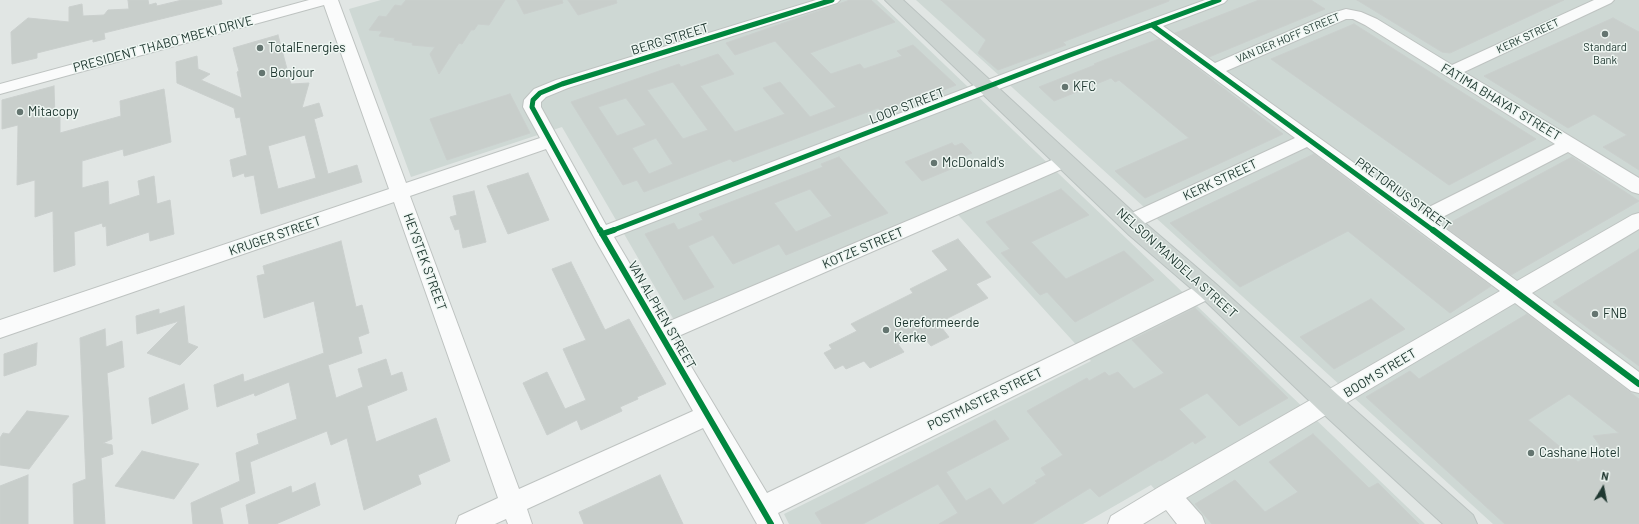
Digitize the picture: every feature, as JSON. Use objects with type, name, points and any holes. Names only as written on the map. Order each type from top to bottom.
[{"type":"main road","name":"NELSON MANDELA STREET","points":[[893,0],[1130,222],[1208,290],[1329,403],[1464,524]]},
{"type":"street","name":"PRESIDENT THABO MBEKI DRIVE","points":[[0,89],[326,0]]},
{"type":"street","name":"HEYSTEK STREET","points":[[330,0],[516,514]]},
{"type":"street","name":"BERG STREET","points":[[535,115],[532,107],[533,100],[540,93],[562,84],[832,0]]},
{"type":"street","name":"LOOP STREET","points":[[602,234],[1152,24],[1219,0]]},
{"type":"street","name":"KERK STREET","points":[[1450,72],[1606,0]]},
{"type":"street","name":"VAN DER HOFF STREET","points":[[1214,70],[1334,17],[1351,14],[1363,18]]},
{"type":"street","name":"FATIMA BHAYAT STREET","points":[[1363,18],[1639,187]]},
{"type":"street","name":"PRETORIUS STREET","points":[[1152,24],[1420,220],[1639,384]]},
{"type":"street","name":"VAN ALPHEN STREET","points":[[535,115],[602,234],[766,516]]},
{"type":"street","name":"KERK STREET","points":[[1130,222],[1309,139]]},
{"type":"street","name":"KRUGER STREET","points":[[0,329],[550,141]]},
{"type":"street","points":[[1420,220],[1569,144]]},
{"type":"street","name":"KOTZE STREET","points":[[660,334],[1065,161]]},
{"type":"street","name":"BOOM STREET","points":[[1120,524],[1329,403],[1639,220]]},
{"type":"street","name":"POSTMASTER STREET","points":[[766,516],[1208,290]]},
{"type":"street","points":[[468,524],[516,514],[708,415]]},
{"type":"street","points":[[1168,495],[1193,524]]},
{"type":"shaded area","points":[[381,0],[877,0],[1425,524],[1184,524],[1151,485],[1083,524],[789,524],[784,514],[1091,361],[950,206],[674,320],[562,127],[411,177],[349,9]]},
{"type":"shaded area","points":[[916,0],[1639,0],[1639,524],[1493,524]]},
{"type":"building","points":[[128,0],[148,0],[149,5],[156,3],[157,6],[182,0],[221,0],[222,4],[104,33],[105,39],[93,42],[93,39],[37,53],[37,58],[12,64],[11,32],[28,18],[69,22],[69,7],[82,4],[83,16],[104,15],[108,10],[129,9]]},
{"type":"building","points":[[406,0],[505,0],[489,25],[478,24],[474,30],[471,30],[462,44],[459,43],[439,74],[430,54],[435,47],[412,45],[413,43],[394,40],[395,38],[379,36],[382,31],[369,30],[379,16],[386,17],[395,5],[401,6]]},
{"type":"building","points":[[517,0],[562,0],[563,3],[524,14]]},
{"type":"building","points":[[568,0],[616,0],[617,3],[578,15]]},
{"type":"building","points":[[850,0],[871,0],[895,22],[810,53],[831,74],[860,64],[864,69],[902,56],[897,51],[913,45],[956,85],[934,94],[931,91],[881,111],[878,108],[733,162],[730,159],[644,192],[637,180],[623,185],[571,102],[679,64],[681,67],[718,54],[734,74],[700,86],[735,132],[785,114],[763,88],[780,82],[810,117],[836,107],[775,41],[735,55],[726,43]],"holes":[[[673,82],[708,130],[683,139],[647,90]],[[626,98],[646,125],[617,136],[598,107]],[[656,138],[673,164],[649,174],[632,148]]]},
{"type":"building","points":[[941,0],[1169,1],[1063,42],[1066,45],[998,70],[978,53],[986,40]]},
{"type":"building","points":[[1259,0],[1311,0],[1325,9],[1209,57],[1175,33]]},
{"type":"building","points":[[1357,0],[1564,0],[1450,53],[1442,52]]},
{"type":"building","points":[[1613,18],[1639,32],[1639,170],[1603,147],[1627,135],[1594,114],[1568,128],[1484,76]]},
{"type":"building","points":[[1354,24],[1536,139],[1449,185],[1271,59]]},
{"type":"building","points":[[278,35],[291,84],[309,83],[302,108],[319,103],[323,116],[314,119],[328,174],[357,165],[362,182],[261,214],[254,175],[245,177],[244,173],[233,177],[230,160],[247,155],[240,117],[236,118],[234,108],[177,83],[176,62],[197,56],[198,69],[210,74],[201,80],[242,98],[237,72],[239,71],[233,48]],"holes":[[[305,135],[316,178],[278,189],[268,146]]]},
{"type":"building","points":[[1159,39],[1283,134],[1145,198],[1115,171],[1189,138],[1119,80],[1115,82],[1111,78],[1054,101],[1039,87]]},
{"type":"building","points":[[54,86],[55,118],[60,116],[60,133],[121,116],[120,101],[164,89],[171,142],[124,156],[123,149],[82,161],[82,188],[108,181],[109,205],[140,195],[138,181],[154,176],[157,204],[170,200],[174,234],[150,241],[149,232],[107,246],[106,226],[103,227],[102,223],[74,232],[75,265],[54,272],[53,211],[35,217],[35,180],[17,185],[18,125],[2,129],[2,100]]},
{"type":"building","points":[[510,94],[530,133],[447,160],[430,119]]},
{"type":"building","name":"McDonald's","points":[[952,143],[955,146],[962,143],[972,153],[958,159],[963,164],[922,181],[905,162]]},
{"type":"building","points":[[1314,154],[1491,286],[1450,313],[1348,231],[1240,287],[1170,223]]},
{"type":"building","points":[[839,157],[888,213],[786,255],[779,244],[733,264],[713,235],[688,246],[714,287],[684,300],[645,234],[674,223],[678,230],[703,220],[699,214],[823,167],[821,164]],"holes":[[[810,189],[832,216],[796,232],[774,203]]]},
{"type":"building","points":[[1572,157],[1639,201],[1511,275],[1444,226]]},
{"type":"building","points":[[528,173],[549,220],[508,234],[487,186]]},
{"type":"building","points":[[1061,189],[1089,215],[1031,242],[1066,279],[1124,251],[1154,280],[1075,322],[1047,292],[1040,295],[1001,253],[1010,249],[986,222]]},
{"type":"building","points":[[474,191],[486,242],[463,248],[459,229],[455,230],[450,217],[457,215],[453,196]]},
{"type":"building","points":[[958,239],[991,277],[976,284],[988,298],[938,323],[949,337],[931,346],[920,333],[898,344],[904,352],[870,368],[864,361],[846,369],[843,365],[835,369],[824,353],[832,349],[829,345],[857,331],[851,324],[913,293],[910,289],[948,270],[932,251]]},
{"type":"building","points":[[341,241],[356,307],[362,305],[369,333],[358,337],[362,353],[328,365],[336,398],[363,387],[358,369],[386,359],[391,376],[402,372],[407,390],[367,406],[376,442],[436,418],[450,461],[418,475],[421,484],[364,510],[347,438],[331,445],[327,431],[250,462],[255,493],[220,508],[223,524],[193,524],[191,503],[240,481],[236,453],[259,444],[257,434],[297,419],[289,382],[255,396],[254,393],[217,407],[214,385],[243,374],[244,382],[324,353],[314,301],[264,318],[257,276],[265,274],[263,266]]},
{"type":"building","points":[[1639,249],[1639,366],[1553,302]]},
{"type":"building","points":[[571,262],[605,330],[629,319],[666,384],[637,397],[638,399],[620,407],[622,411],[581,430],[577,420],[547,435],[523,383],[547,372],[565,409],[586,400],[563,349],[586,340],[552,269]]},
{"type":"building","points":[[1371,299],[1405,329],[1334,369],[1300,337]]},
{"type":"building","points":[[184,306],[188,343],[198,347],[180,365],[147,353],[179,321],[137,334],[136,316],[159,309],[159,314]]},
{"type":"building","points":[[1195,308],[1288,398],[1239,426],[1207,393],[1179,409],[1206,437],[1195,444],[1193,441],[1099,497],[1090,488],[1032,524],[939,524],[958,513],[938,484],[863,524],[822,524],[815,513],[995,420],[1009,439],[946,472],[966,501],[990,488],[1003,505],[1037,483],[1035,481],[1046,475],[1041,468],[1063,455],[1027,411],[1087,378],[1089,381],[1105,372],[1109,376],[1118,372],[1134,389],[1164,373],[1132,340]]},
{"type":"building","points":[[1527,314],[1639,399],[1639,524],[1505,524],[1366,397],[1410,371],[1419,379]],"holes":[[[1569,394],[1619,433],[1593,436],[1601,447],[1578,462],[1528,420]]]},
{"type":"building","points":[[105,329],[106,347],[122,341],[124,367],[107,373],[112,439],[103,443],[112,445],[113,454],[101,458],[105,524],[74,524],[73,484],[86,479],[80,338]]},
{"type":"building","points":[[37,343],[36,365],[4,376],[4,354]]},
{"type":"building","points":[[184,384],[188,409],[152,424],[149,398]]},
{"type":"building","points":[[27,411],[69,416],[29,469],[0,465],[0,438],[3,433],[9,434]]},
{"type":"building","points":[[1313,434],[1369,488],[1378,483],[1419,524],[1212,524],[1195,504],[1235,480],[1265,512],[1298,492],[1269,462]]},
{"type":"building","points":[[142,451],[199,464],[174,499],[115,486]]},
{"type":"building","points":[[28,475],[28,524],[0,524],[0,486]]},
{"type":"building","points":[[660,475],[683,524],[584,524],[579,512]]},
{"type":"building","points":[[315,483],[320,505],[276,524],[249,524],[246,505],[291,486],[292,493]]},
{"type":"cycle path","points":[[771,524],[602,234],[532,107],[533,100],[540,93],[562,84],[832,0]]},
{"type":"cycle path","points":[[602,234],[1070,55],[1219,0]]},
{"type":"cycle path","points":[[1152,25],[1420,220],[1639,384]]},
{"type":"place","name":"Standard Bank","points":[[1605,34]]},
{"type":"place","name":"TotalEnergies","points":[[260,48]]},
{"type":"place","name":"Bonjour","points":[[262,73]]},
{"type":"place","name":"KFC","points":[[1065,87]]},
{"type":"place","name":"Mitacopy","points":[[20,112]]},
{"type":"place","name":"McDonald's","points":[[934,163]]},
{"type":"place","name":"FNB","points":[[1595,314]]},
{"type":"place","name":"Gereformeerde Kerke","points":[[886,330]]},
{"type":"place","name":"Cashane Hotel","points":[[1531,453]]}]
